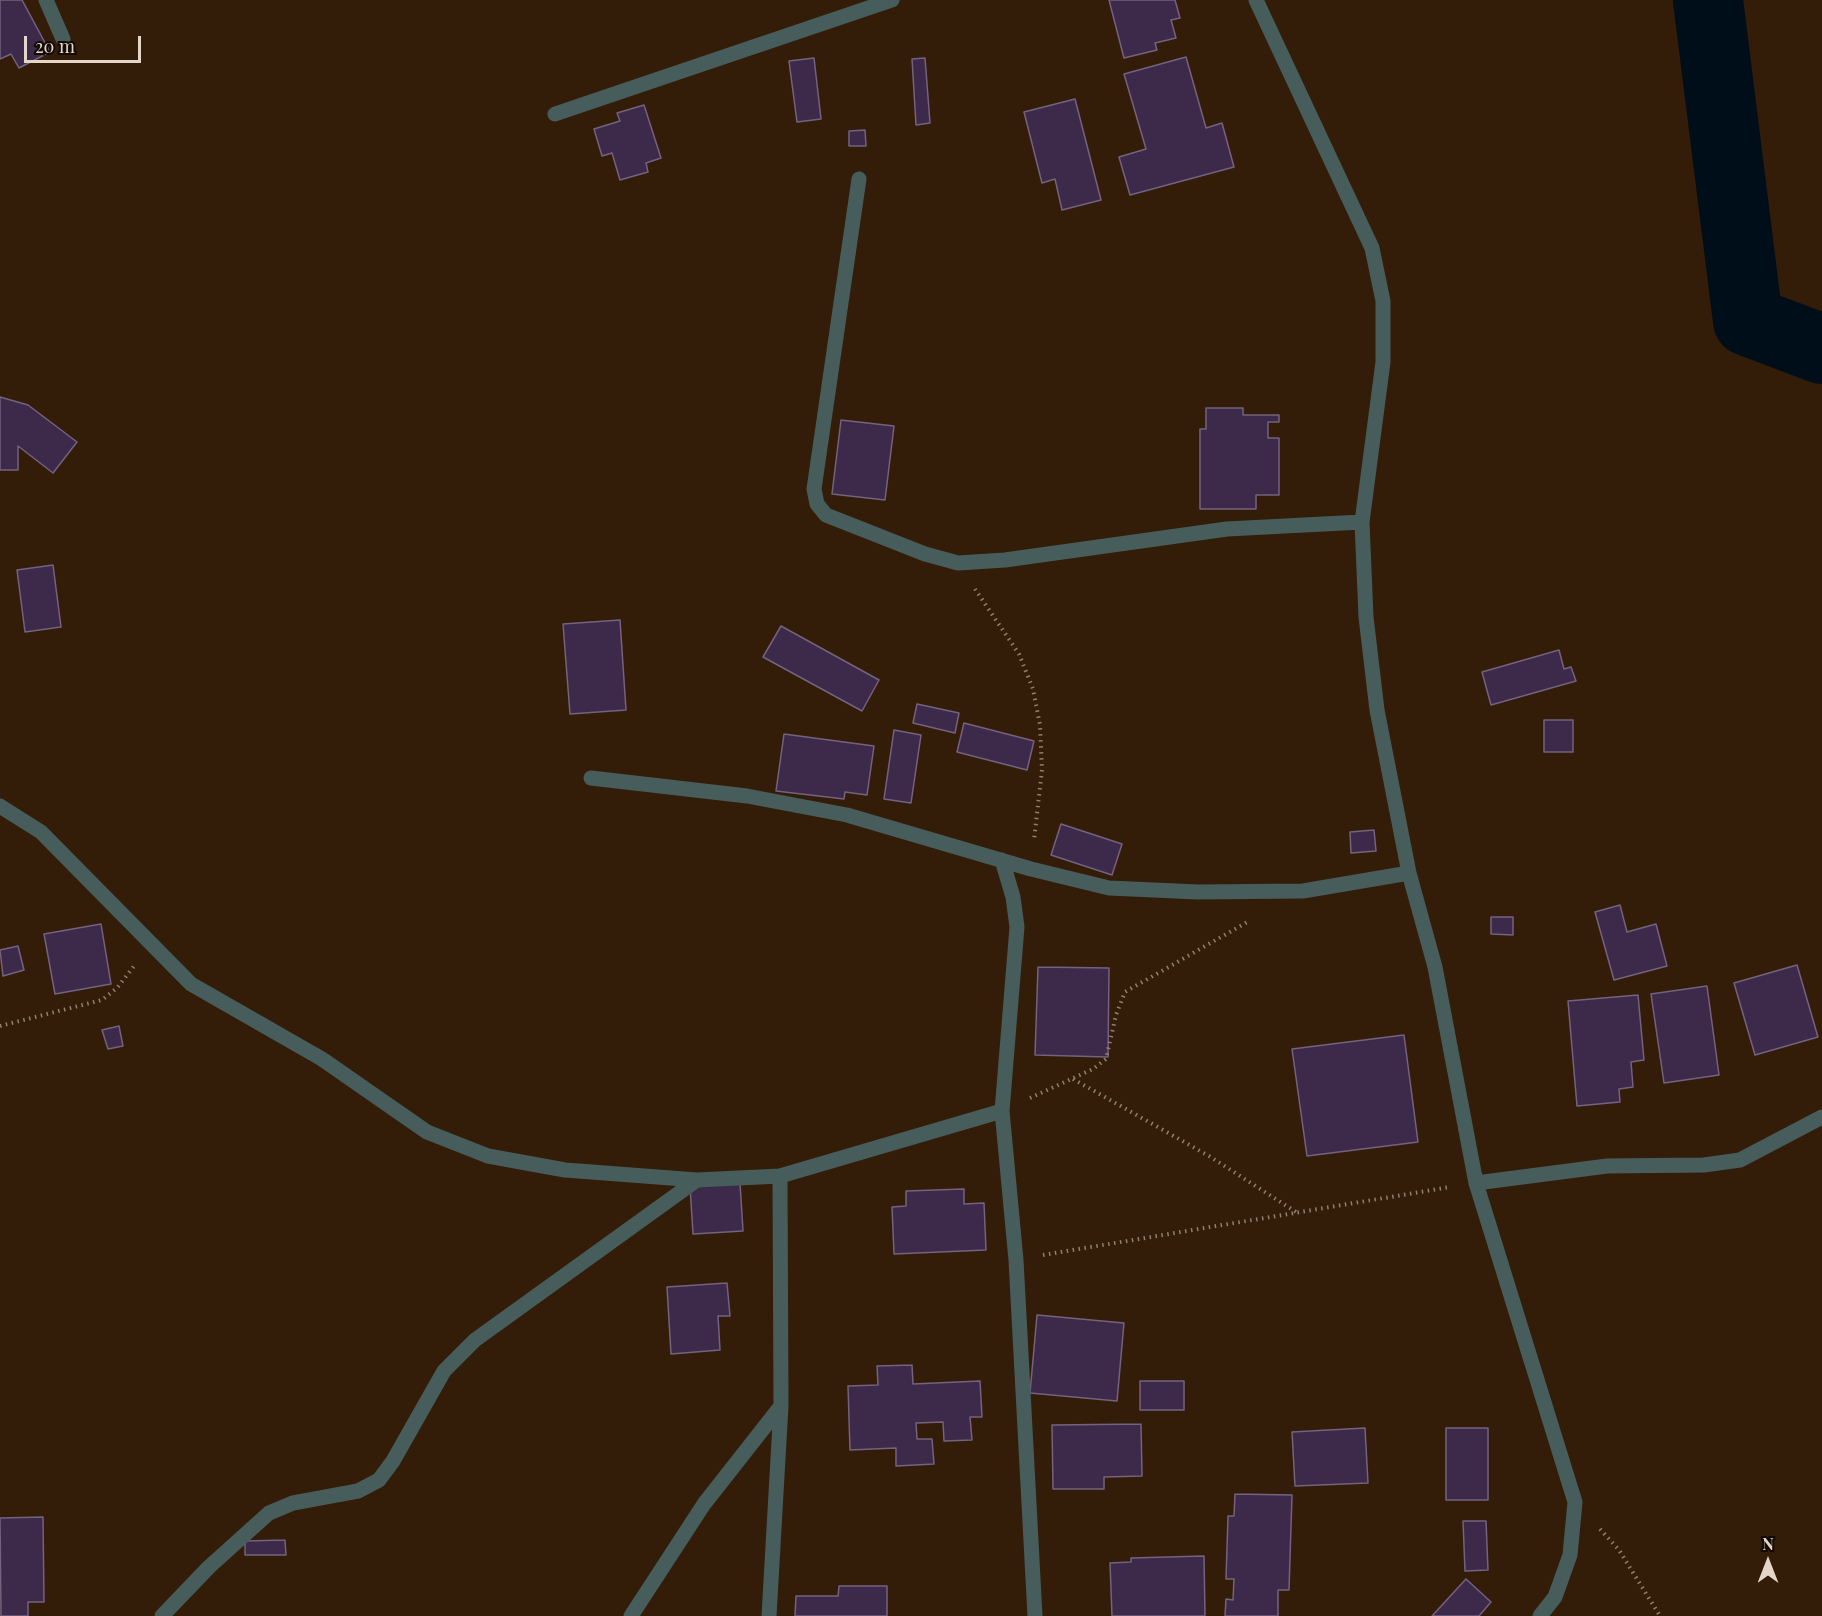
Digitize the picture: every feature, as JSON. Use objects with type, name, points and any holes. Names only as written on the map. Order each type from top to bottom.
[{"type":"street","points":[[46,0],[63,39]]},
{"type":"street","points":[[555,114],[892,0]]},
{"type":"street","points":[[1256,0],[1372,248],[1383,301],[1383,362],[1362,522],[1366,617],[1377,710],[1409,873],[1437,978],[1476,1183],[1575,1502],[1570,1555],[1555,1597],[1540,1616]]},
{"type":"street","points":[[860,179],[814,489],[817,504],[826,515],[925,554],[958,563],[1041,556],[1227,529],[1362,522]]},
{"type":"street","points":[[591,778],[747,796],[847,815],[1031,869],[1109,888],[1198,892],[1303,891],[1409,873]]},
{"type":"street","points":[[0,806],[41,832],[191,984],[322,1059],[426,1132],[488,1156],[565,1170],[697,1180],[780,1176],[1002,1111]]},
{"type":"street","points":[[1002,860],[1013,897],[1017,927],[1002,1111],[1016,1260],[1035,1616]]},
{"type":"street","points":[[1476,1183],[1607,1166],[1704,1165],[1740,1160],[1822,1117]]},
{"type":"street","points":[[769,1616],[781,1407],[780,1176]]},
{"type":"street","points":[[162,1616],[209,1567],[269,1514],[292,1503],[358,1491],[380,1480],[444,1371],[476,1340],[697,1180]]},
{"type":"street","points":[[631,1616],[704,1504],[781,1407]]},
{"type":"path","points":[[958,563],[1019,654],[1033,689],[1040,725],[1042,770],[1031,869]]},
{"type":"path","points":[[1002,1111],[1093,1069],[1106,1059],[1116,1015],[1125,992],[1253,919]]},
{"type":"path","points":[[0,1026],[102,1000],[117,988],[151,944]]},
{"type":"path","points":[[1073,1078],[1209,1156],[1297,1212]]},
{"type":"path","points":[[1016,1260],[1476,1183]]},
{"type":"path","points":[[1575,1502],[1619,1550],[1660,1616]]},
{"type":"building","points":[[0,0],[22,0],[50,52],[19,68],[11,54],[0,59]]},
{"type":"building","points":[[1109,0],[1175,0],[1180,18],[1171,20],[1176,38],[1155,43],[1157,50],[1124,58]]},
{"type":"building","points":[[1186,57],[1206,128],[1222,123],[1234,167],[1130,195],[1119,157],[1146,149],[1124,74]]},
{"type":"building","points":[[814,58],[821,119],[797,122],[789,61]]},
{"type":"building","points":[[925,58],[930,123],[916,125],[912,59]]},
{"type":"building","points":[[1075,99],[1101,200],[1062,210],[1055,179],[1042,183],[1024,112]]},
{"type":"building","points":[[644,105],[661,158],[646,163],[648,172],[620,180],[612,153],[602,156],[594,129],[620,121],[617,113]]},
{"type":"building","points":[[865,130],[866,146],[849,146],[849,131]]},
{"type":"building","points":[[0,397],[28,405],[77,442],[53,473],[18,446],[18,470],[0,470]]},
{"type":"building","points":[[1206,408],[1243,408],[1243,415],[1279,415],[1279,422],[1268,422],[1268,438],[1279,438],[1279,495],[1256,495],[1256,509],[1200,509],[1200,429],[1206,429]]},
{"type":"building","points":[[841,420],[894,426],[885,500],[832,494]]},
{"type":"building","points":[[53,565],[61,627],[25,632],[17,570]]},
{"type":"building","points":[[620,620],[626,710],[570,714],[563,624]]},
{"type":"building","points":[[781,626],[879,680],[862,711],[763,657]]},
{"type":"building","points":[[1559,650],[1564,669],[1571,667],[1576,681],[1491,705],[1482,672]]},
{"type":"building","points":[[917,704],[959,713],[955,733],[913,723]]},
{"type":"building","points":[[1544,720],[1573,720],[1573,752],[1544,752]]},
{"type":"building","points":[[964,723],[1034,741],[1027,770],[957,752]]},
{"type":"building","points":[[894,730],[921,735],[911,803],[884,799]]},
{"type":"building","points":[[784,734],[874,746],[867,795],[845,792],[844,799],[776,791]]},
{"type":"building","points":[[1061,824],[1122,844],[1112,875],[1051,855]]},
{"type":"building","points":[[1374,830],[1376,851],[1351,853],[1350,832]]},
{"type":"building","points":[[1620,905],[1627,932],[1656,924],[1667,966],[1614,980],[1595,912]]},
{"type":"building","points":[[1491,917],[1513,917],[1513,935],[1491,934]]},
{"type":"building","points":[[101,924],[111,984],[55,994],[44,934]]},
{"type":"building","points":[[18,946],[24,970],[3,976],[0,950]]},
{"type":"building","points":[[1797,965],[1818,1037],[1755,1055],[1734,983]]},
{"type":"building","points":[[1038,967],[1109,968],[1108,1057],[1035,1055]]},
{"type":"building","points":[[1707,986],[1719,1075],[1664,1083],[1651,994]]},
{"type":"building","points":[[1638,995],[1644,1060],[1631,1062],[1633,1087],[1619,1089],[1620,1102],[1577,1106],[1568,1001]]},
{"type":"building","points":[[119,1026],[123,1046],[108,1049],[102,1030]]},
{"type":"building","points":[[1404,1035],[1418,1142],[1307,1156],[1292,1049]]},
{"type":"building","points":[[740,1183],[743,1231],[693,1234],[690,1186]]},
{"type":"building","points":[[964,1189],[964,1204],[984,1203],[986,1250],[894,1254],[892,1207],[906,1206],[906,1191]]},
{"type":"building","points":[[727,1283],[730,1316],[718,1316],[720,1350],[671,1354],[667,1287]]},
{"type":"building","points":[[1037,1315],[1124,1323],[1117,1401],[1030,1393]]},
{"type":"building","points":[[912,1365],[913,1384],[980,1381],[982,1417],[970,1417],[972,1440],[944,1441],[943,1422],[916,1423],[917,1439],[932,1439],[934,1464],[896,1466],[896,1448],[850,1450],[848,1386],[878,1385],[877,1366]]},
{"type":"building","points":[[1140,1381],[1184,1381],[1184,1410],[1140,1410]]},
{"type":"building","points":[[1141,1424],[1142,1476],[1104,1477],[1104,1489],[1053,1489],[1052,1425]]},
{"type":"building","points":[[1365,1428],[1368,1483],[1295,1486],[1292,1432]]},
{"type":"building","points":[[1446,1428],[1488,1428],[1488,1500],[1446,1500]]},
{"type":"building","points":[[1235,1494],[1292,1495],[1289,1590],[1278,1590],[1278,1616],[1225,1616],[1226,1599],[1233,1600],[1234,1579],[1226,1579],[1228,1516],[1234,1516]]},
{"type":"building","points":[[43,1517],[44,1602],[28,1602],[28,1616],[1,1616],[0,1518]]},
{"type":"building","points":[[1463,1521],[1486,1521],[1488,1570],[1465,1571]]},
{"type":"building","points":[[285,1540],[286,1555],[245,1555],[245,1541]]},
{"type":"building","points":[[1204,1556],[1205,1616],[1112,1616],[1110,1563],[1131,1562],[1131,1558]]},
{"type":"building","points":[[1466,1579],[1491,1602],[1479,1616],[1432,1616]]},
{"type":"building","points":[[839,1586],[887,1586],[887,1616],[795,1616],[796,1596],[838,1596]]},
{"type":"waterway","points":[[1708,0],[1748,321],[1822,349]]}]
